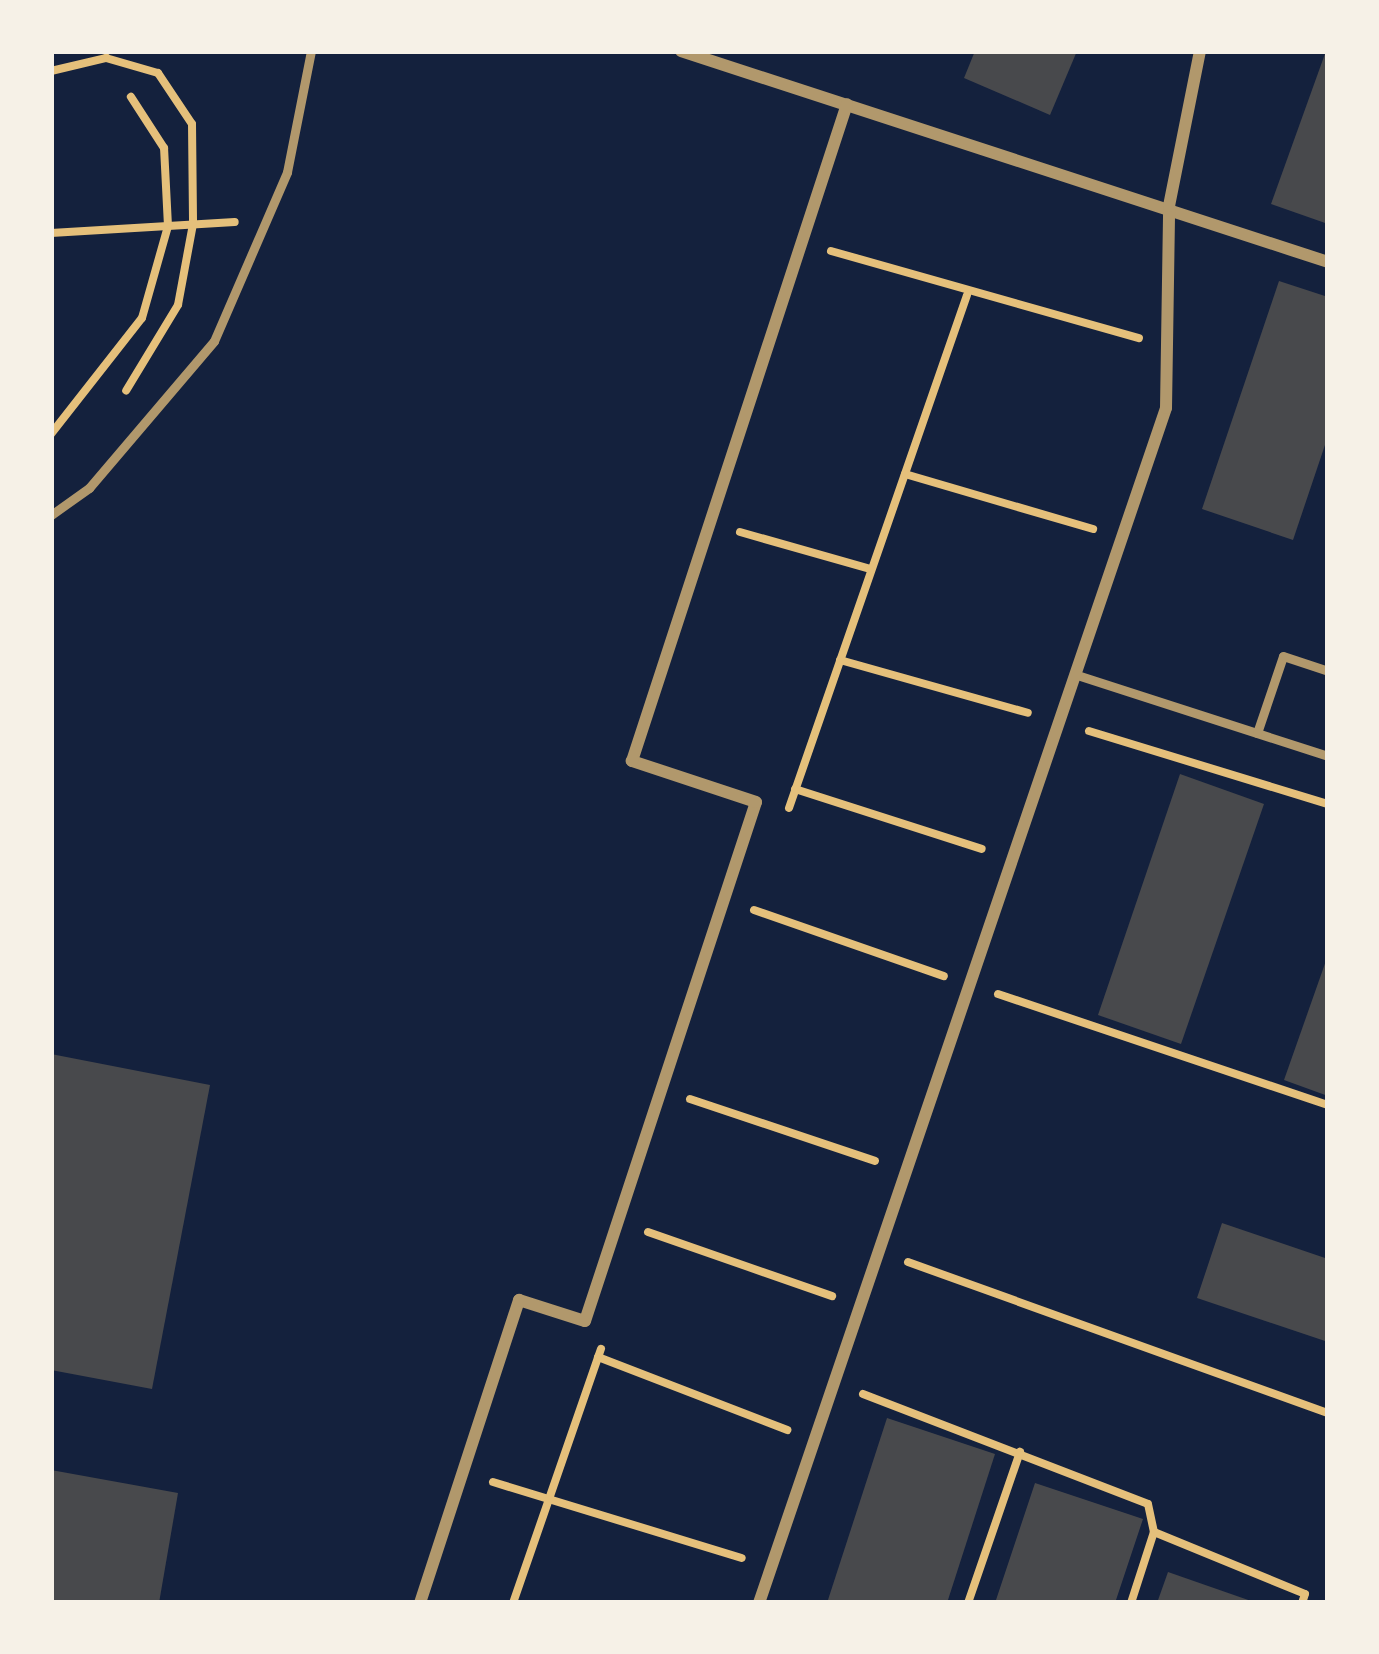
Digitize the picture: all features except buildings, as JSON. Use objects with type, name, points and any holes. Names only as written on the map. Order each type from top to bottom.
[{"type":"street","points":[[682,51],[1169,206],[1328,262]]},
{"type":"street","points":[[759,1603],[853,1304],[905,1171],[962,982],[1074,674],[1115,536],[1166,408],[1169,206],[1200,51]]},
{"type":"street","points":[[420,1603],[519,1300],[586,1321],[756,802],[632,761],[847,104]]},
{"type":"lane","points":[[51,515],[89,488],[214,340],[266,220],[311,51]]},
{"type":"lane","points":[[1257,733],[1283,656],[1328,671]]},
{"type":"lane","points":[[1074,674],[1328,756]]},
{"type":"path","points":[[51,70],[106,58],[158,73],[192,124],[193,224],[178,305],[119,403]]},
{"type":"path","points":[[51,434],[142,318],[168,226],[164,148],[130,97]]},
{"type":"path","points":[[51,233],[266,220]]},
{"type":"path","points":[[802,242],[1170,346]]},
{"type":"path","points":[[904,474],[1115,536]]},
{"type":"path","points":[[710,524],[872,569]]},
{"type":"path","points":[[840,660],[1328,804]]},
{"type":"path","points":[[795,789],[1007,857]]},
{"type":"path","points":[[723,901],[1328,1105]]},
{"type":"path","points":[[661,1090],[905,1171]]},
{"type":"path","points":[[618,1221],[853,1304]]},
{"type":"path","points":[[873,1250],[1328,1414]]},
{"type":"path","points":[[598,1358],[811,1439]]},
{"type":"path","points":[[828,1381],[1148,1504],[1154,1532],[1131,1603]]},
{"type":"path","points":[[968,1603],[1020,1452]]},
{"type":"path","points":[[462,1476],[551,1493],[770,1568]]},
{"type":"path","points":[[1154,1532],[1305,1594],[1302,1603]]}]
